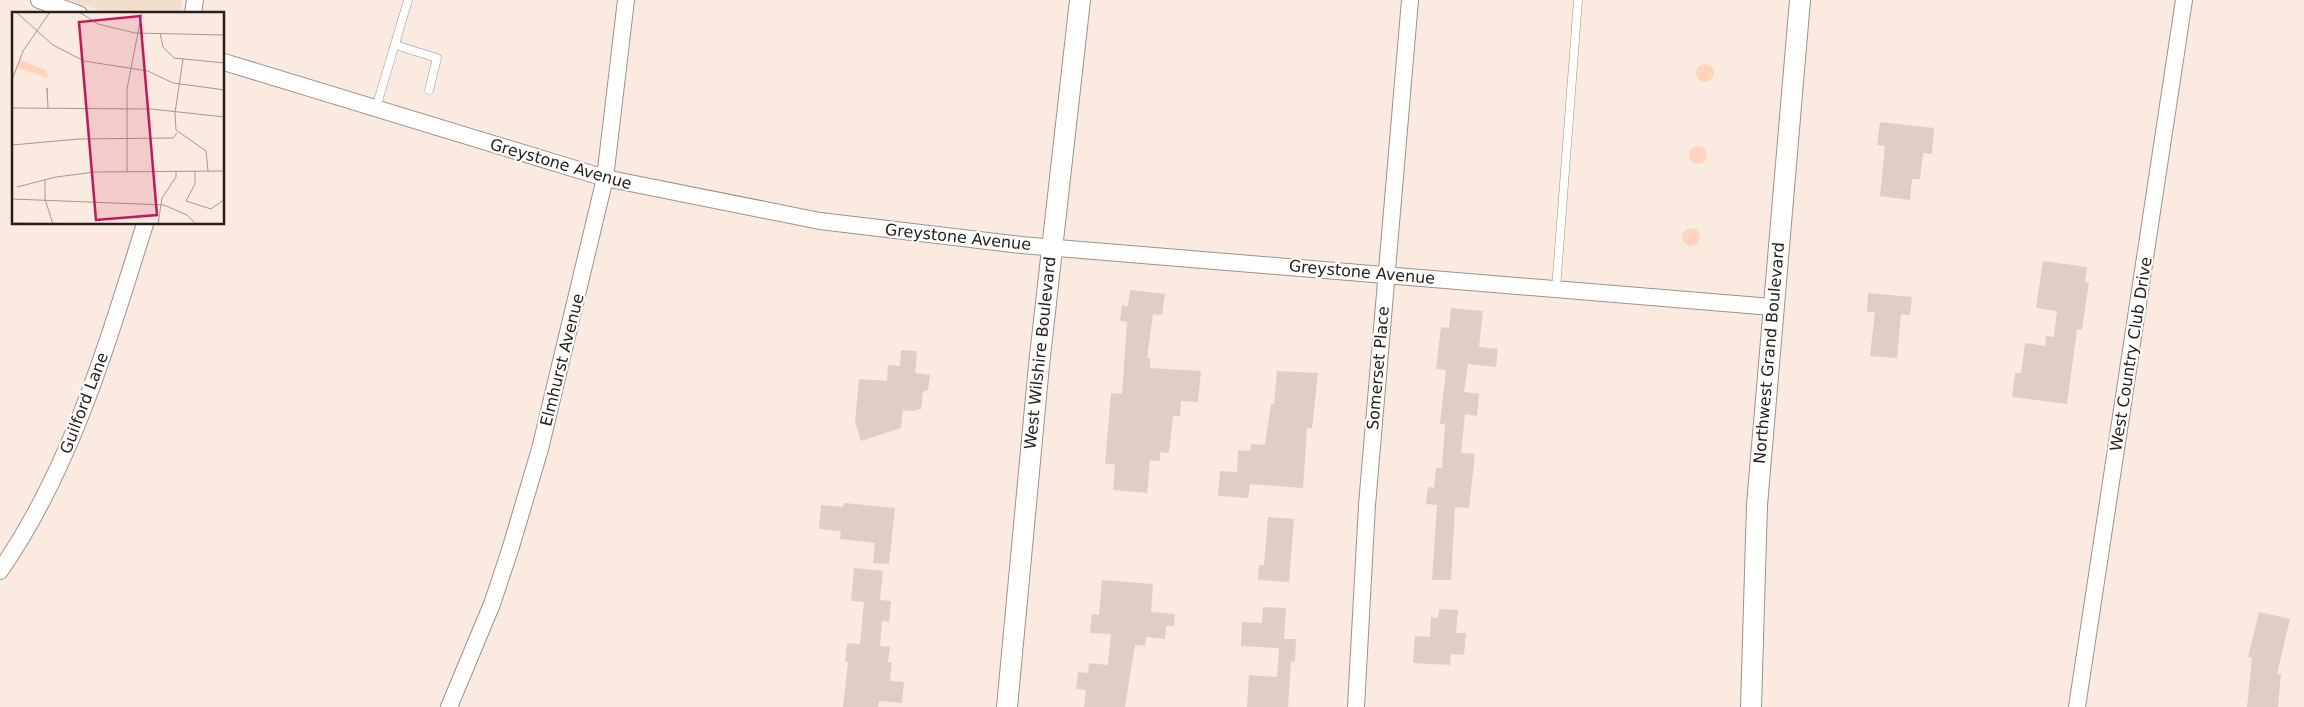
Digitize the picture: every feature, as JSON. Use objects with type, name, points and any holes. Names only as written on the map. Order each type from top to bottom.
[{"type":"street","points":[[39,0],[73,12]]},
{"type":"street","name":"Elmhurst Avenue","points":[[449,707],[492,604],[513,541],[542,440],[605,178],[626,0]]},
{"type":"street","name":"West Wilshire Boulevard","points":[[1007,707],[1051,247],[1080,0]]},
{"type":"street","name":"Somerset Place","points":[[1356,707],[1366,505],[1410,0]]},
{"type":"street","name":"Northwest Grand Boulevard","points":[[1751,707],[1757,505],[1772,307],[1800,0]]},
{"type":"street","name":"West Country Club Drive","points":[[2077,707],[2184,0]]},
{"type":"street","name":"Greystone Avenue","points":[[225,62],[376,110],[605,178],[820,221],[961,240],[1772,307]]},
{"type":"street","name":"Guilford Lane","points":[[0,571],[47,493],[83,412],[111,333],[145,225]]},
{"type":"lane","points":[[376,110],[408,0]]},
{"type":"lane","points":[[1556,288],[1578,0]]},
{"type":"lane","points":[[395,45],[438,58],[429,90]]},
{"type":"shaded area","points":[[70,0],[182,0],[180,12],[104,12]]},
{"type":"shaded area","points":[[1705,64],[1711,67],[1714,73],[1711,79],[1705,82],[1699,79],[1696,73],[1699,67]]},
{"type":"shaded area","points":[[1698,146],[1704,149],[1707,155],[1704,161],[1698,164],[1692,161],[1689,155],[1692,149]]},
{"type":"shaded area","points":[[1691,228],[1697,231],[1700,237],[1697,243],[1691,246],[1685,243],[1682,237],[1685,231]]},
{"type":"building","points":[[1880,122],[1934,128],[1932,154],[1923,153],[1920,179],[1912,179],[1910,200],[1880,196],[1885,146],[1877,145]]},
{"type":"building","points":[[2043,261],[2087,267],[2085,282],[2089,282],[2082,330],[2077,329],[2067,404],[2012,397],[2015,373],[2021,373],[2025,343],[2045,346],[2046,336],[2054,337],[2057,311],[2036,308]]},
{"type":"building","points":[[1130,290],[1165,294],[1162,315],[1153,314],[1147,358],[1150,358],[1150,368],[1201,371],[1198,402],[1181,401],[1180,416],[1173,416],[1169,453],[1160,452],[1160,461],[1150,460],[1147,493],[1113,490],[1115,464],[1105,464],[1111,393],[1122,394],[1127,322],[1120,321],[1122,305],[1128,306]]},
{"type":"building","points":[[1868,293],[1912,297],[1910,315],[1901,314],[1897,358],[1870,356],[1875,312],[1867,312]]},
{"type":"building","points":[[1451,308],[1483,311],[1479,347],[1498,349],[1496,367],[1468,364],[1464,392],[1479,394],[1477,416],[1465,414],[1461,453],[1475,454],[1469,508],[1455,507],[1451,580],[1432,580],[1437,505],[1426,504],[1428,487],[1434,488],[1436,468],[1442,468],[1445,424],[1440,424],[1446,370],[1436,369],[1441,327],[1449,328]]},
{"type":"building","points":[[901,350],[917,351],[915,373],[930,375],[928,390],[923,392],[921,409],[913,411],[903,410],[901,428],[861,441],[855,422],[859,379],[887,381],[888,365],[900,366]]},
{"type":"building","points":[[1277,371],[1318,373],[1312,428],[1307,428],[1303,488],[1250,484],[1248,498],[1218,496],[1220,471],[1237,472],[1238,450],[1250,451],[1251,444],[1265,445],[1271,404],[1274,404]]},
{"type":"building","points":[[844,503],[895,508],[889,564],[873,563],[875,543],[840,539],[841,531],[819,529],[821,505],[843,507]]},
{"type":"building","points":[[1268,517],[1294,519],[1289,582],[1258,580],[1259,565],[1264,565]]},
{"type":"building","points":[[854,568],[883,571],[880,600],[891,601],[889,622],[882,621],[880,646],[890,647],[888,662],[892,662],[890,681],[904,682],[902,703],[879,701],[878,707],[843,707],[848,662],[845,662],[847,643],[860,644],[864,602],[851,601]]},
{"type":"building","points":[[1102,580],[1153,584],[1151,612],[1175,614],[1174,626],[1166,626],[1165,639],[1146,637],[1145,646],[1135,645],[1125,707],[1084,707],[1086,690],[1076,689],[1078,672],[1088,673],[1089,663],[1108,665],[1111,634],[1090,633],[1092,614],[1099,615]]},
{"type":"building","points":[[1263,607],[1286,608],[1284,639],[1296,639],[1295,662],[1291,661],[1288,707],[1247,707],[1249,675],[1277,677],[1279,648],[1241,646],[1242,622],[1262,623]]},
{"type":"building","points":[[1439,609],[1458,610],[1456,633],[1466,633],[1464,655],[1451,654],[1450,665],[1413,663],[1415,636],[1430,637],[1431,617],[1438,618]]},
{"type":"building","points":[[2259,612],[2290,619],[2277,674],[2281,674],[2278,707],[2247,707],[2252,658],[2248,657]]}]
